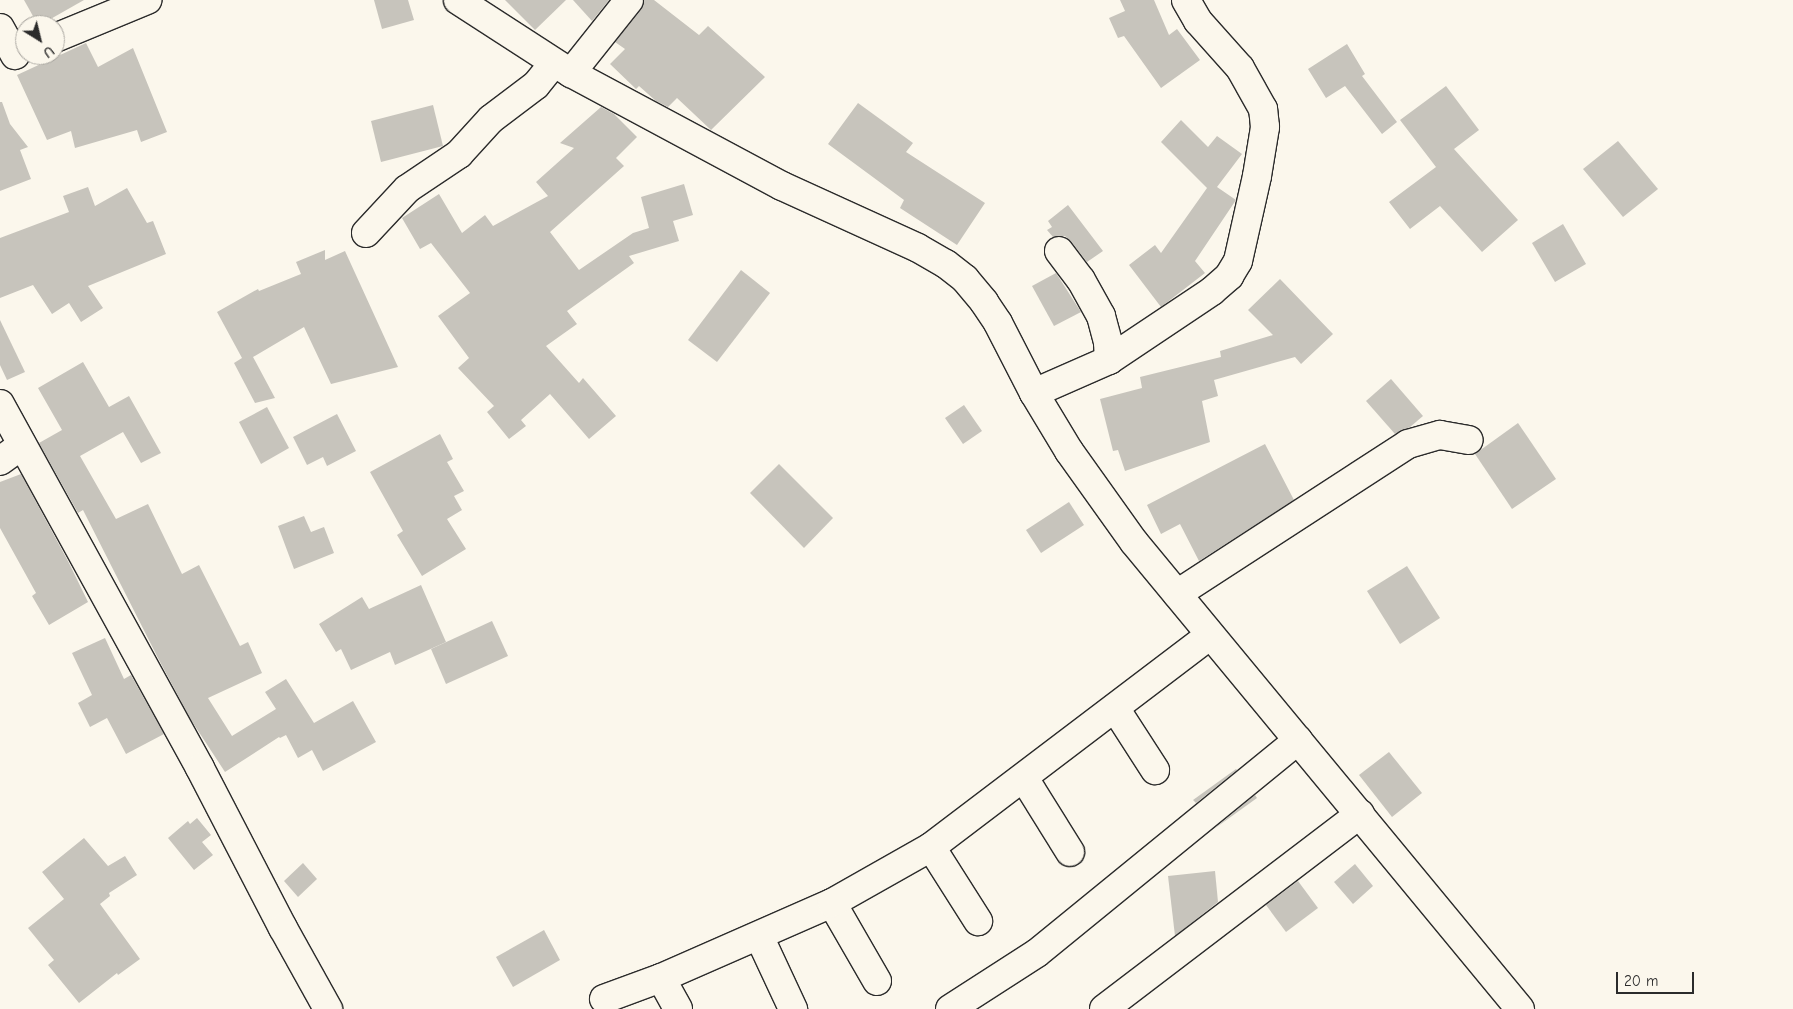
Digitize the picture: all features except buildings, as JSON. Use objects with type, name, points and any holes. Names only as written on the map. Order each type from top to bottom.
[{"type":"street","points":[[65,34],[147,0]]},
{"type":"street","points":[[458,0],[562,68],[782,186],[918,248],[946,264],[965,279],[984,302],[1034,393],[1087,479],[1134,542],[1520,1009]]},
{"type":"street","points":[[366,233],[407,189],[459,154],[491,119],[562,68],[629,0]]},
{"type":"street","points":[[1034,393],[1109,360],[1212,291],[1229,276],[1238,261],[1242,250],[1265,126],[1262,109],[1240,68],[1198,21],[1186,0]]},
{"type":"street","points":[[0,28],[13,56]]},
{"type":"street","points":[[1059,251],[1081,280],[1101,316],[1108,342],[1109,360]]},
{"type":"street","points":[[0,404],[200,768],[282,928],[328,1009]]},
{"type":"street","points":[[1177,594],[1408,444],[1440,435],[1469,440]]},
{"type":"street","points":[[0,461],[22,445]]},
{"type":"street","points":[[604,999],[661,978],[832,903],[931,847],[1210,635]]},
{"type":"street","points":[[1115,708],[1155,770]]},
{"type":"street","points":[[950,1009],[1037,953],[1298,740]]},
{"type":"street","points":[[1024,778],[1070,852]]},
{"type":"street","points":[[1104,1009],[1360,814]]},
{"type":"street","points":[[931,847],[978,921]]},
{"type":"street","points":[[832,903],[877,981]]},
{"type":"street","points":[[759,936],[793,1009]]},
{"type":"street","points":[[661,978],[678,1009]]}]
